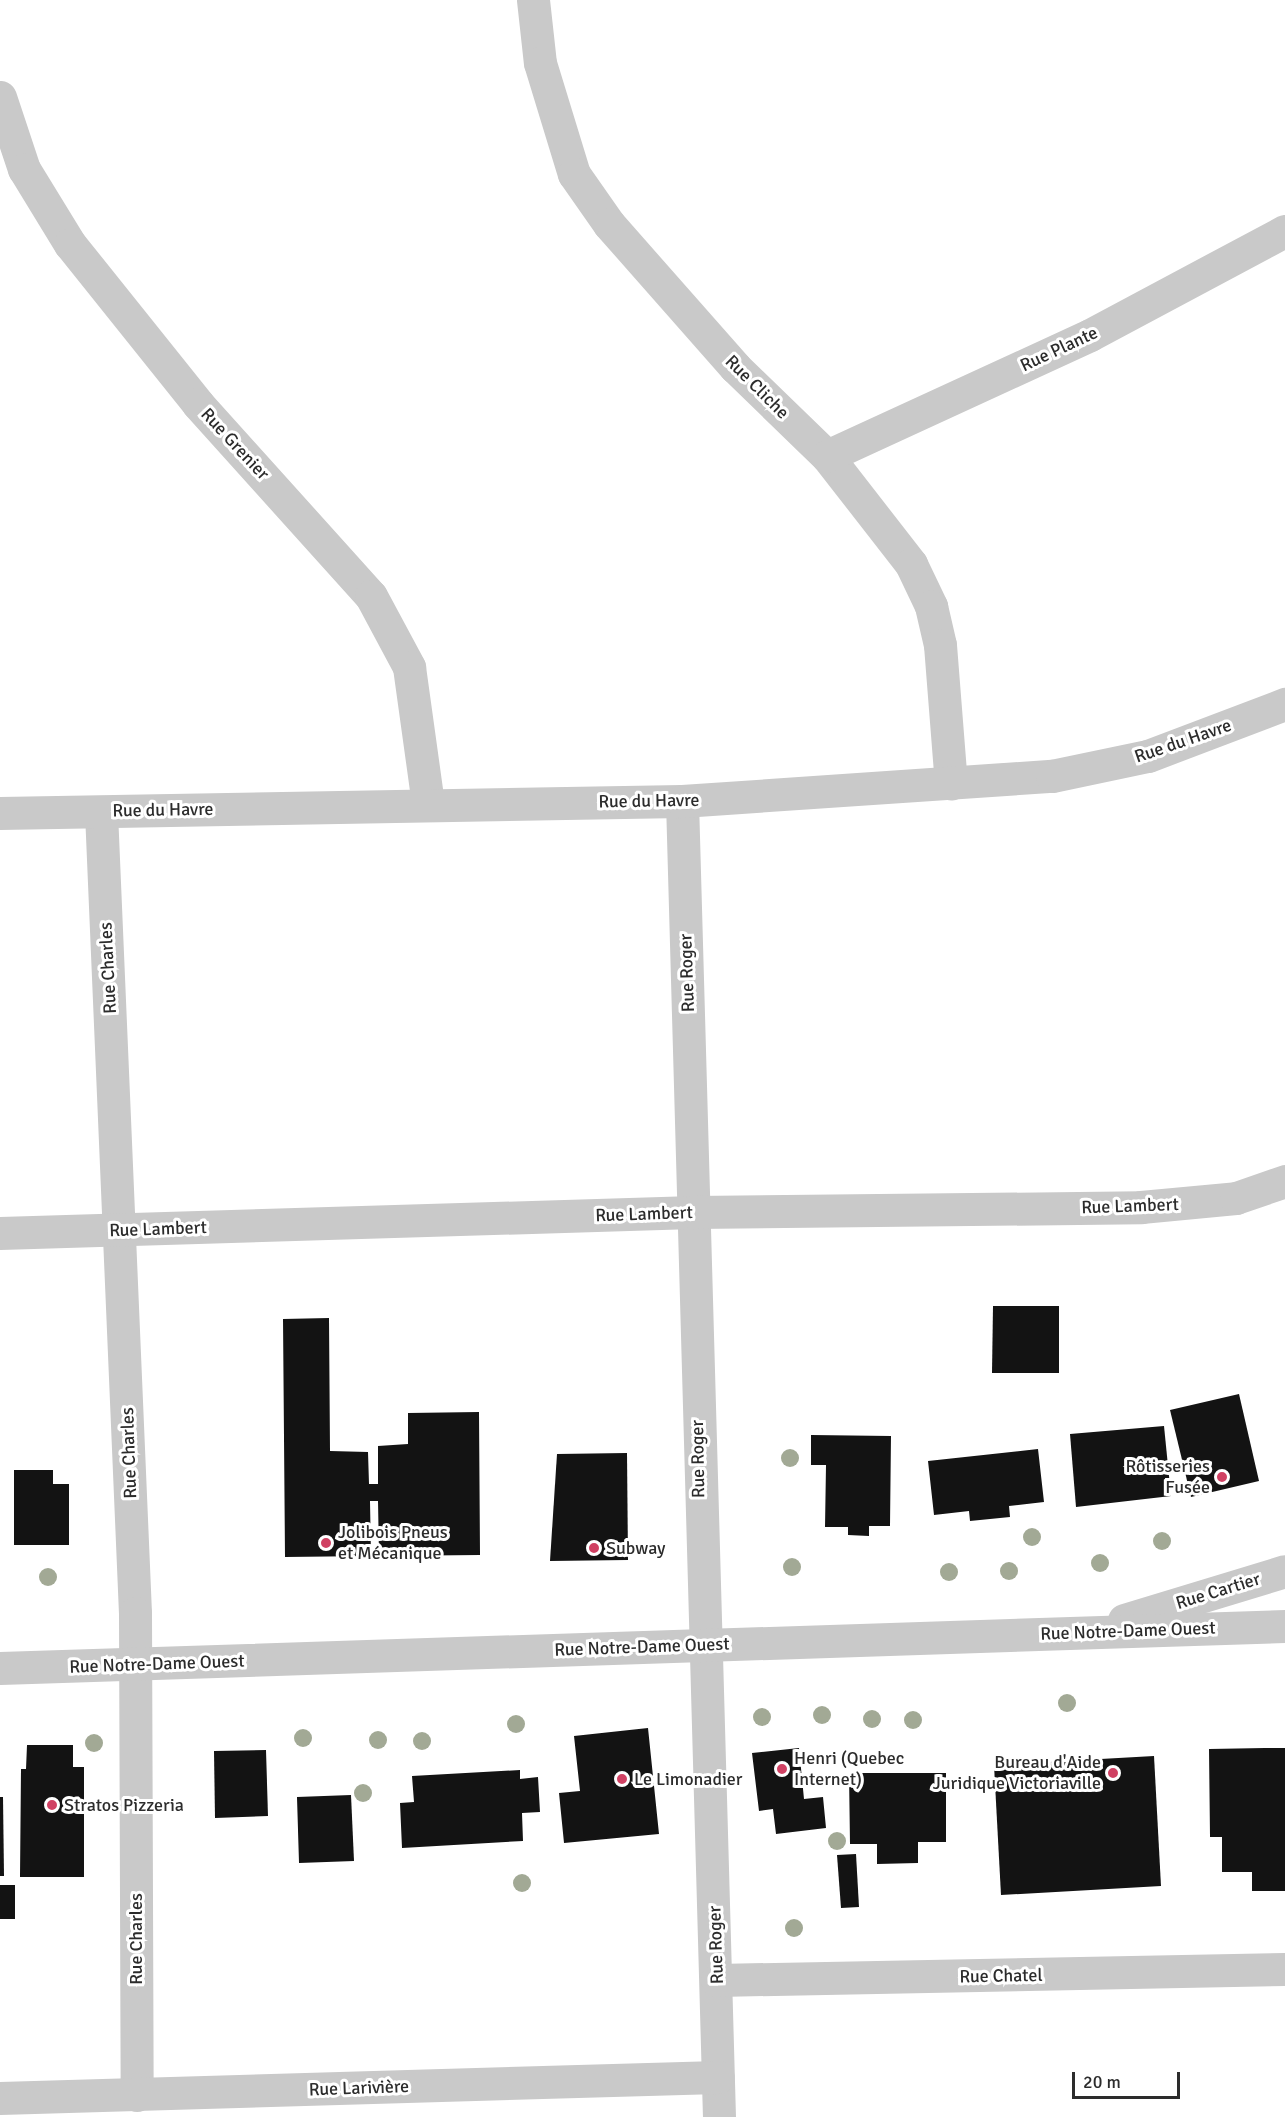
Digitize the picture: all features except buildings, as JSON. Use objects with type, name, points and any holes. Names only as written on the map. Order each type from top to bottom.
[{"type":"street","name":"Rue Cliche","points":[[533,0],[540,63],[574,174],[609,224],[735,367],[828,456],[911,564],[931,606],[940,645],[951,784]]},
{"type":"street","name":"Rue Grenier","points":[[0,97],[24,170],[70,244],[198,404],[371,596],[409,667],[428,804]]},
{"type":"street","name":"Rue Plante","points":[[828,456],[1090,335],[1285,231]]},
{"type":"street","name":"Rue du Havre","points":[[0,813],[682,801],[1052,776],[1149,756],[1285,704]]},
{"type":"street","name":"Rue Roger","points":[[682,801],[704,1644],[717,1980],[719,2117]]},
{"type":"street","name":"Rue Charles","points":[[101,812],[121,1231],[136,1666],[137,2095]]},
{"type":"street","name":"Rue Lambert","points":[[0,1233],[694,1212],[1141,1207],[1236,1197],[1285,1181]]},
{"type":"street","name":"Rue Cartier","points":[[1083,1633],[1285,1571]]},
{"type":"street","name":"Rue Notre-Dame Ouest","points":[[0,1668],[136,1666],[704,1644],[1285,1626]]},
{"type":"street","name":"Rue Chatel","points":[[717,1980],[1285,1969]]},
{"type":"street","name":"Rue Larivière","points":[[0,2098],[718,2077]]},
{"type":"place","name":"Rôtisseries Fusée","points":[[1222,1477]]},
{"type":"place","name":"Jolibois Pneus et Mécanique","points":[[326,1543]]},
{"type":"place","name":"Subway","points":[[594,1548]]},
{"type":"place","name":"Henri (Quebec Internet)","points":[[782,1769]]},
{"type":"place","name":"Bureau d'Aide Juridique Victoriaville","points":[[1113,1773]]},
{"type":"place","name":"Le Limonadier","points":[[622,1779]]},
{"type":"place","name":"Stratos Pizzeria","points":[[52,1805]]}]
